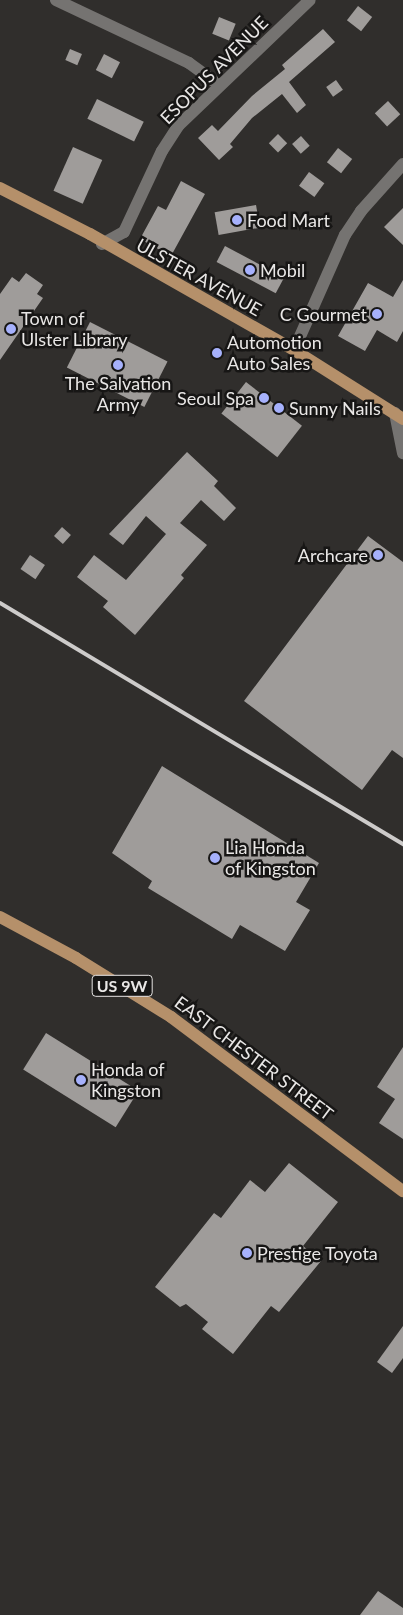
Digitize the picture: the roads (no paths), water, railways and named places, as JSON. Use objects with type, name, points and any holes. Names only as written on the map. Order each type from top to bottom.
[{"type":"main road","name":"ULSTER AVENUE","points":[[0,188],[90,234],[102,244],[294,350],[399,416]]},
{"type":"main road","name":"EAST CHESTER STREET","points":[[0,917],[76,958],[171,1017],[403,1191]]},
{"type":"street","points":[[56,0],[189,63],[219,85]]},
{"type":"street","name":"ESOPUS AVENUE","points":[[102,244],[124,232],[162,150],[178,126],[310,0]]},
{"type":"street","points":[[294,350],[345,235],[361,211],[403,164]]},
{"type":"street","points":[[399,416],[403,453]]},
{"type":"railway","points":[[0,603],[403,844]]},
{"type":"place","name":"Food Mart","points":[[237,220]]},
{"type":"place","name":"Mobil","points":[[250,270]]},
{"type":"place","name":"C Gourmet","points":[[377,314]]},
{"type":"place","name":"Town of Ulster Library","points":[[11,329]]},
{"type":"place","name":"Automotion Auto Sales","points":[[217,353]]},
{"type":"place","name":"The Salvation Army","points":[[118,365]]},
{"type":"place","name":"Seoul Spa","points":[[264,398]]},
{"type":"place","name":"Sunny Nails","points":[[279,408]]},
{"type":"place","name":"Archcare","points":[[378,555]]},
{"type":"place","name":"Lia Honda of Kingston","points":[[215,858]]},
{"type":"place","name":"Honda of Kingston","points":[[81,1080]]},
{"type":"place","name":"Prestige Toyota","points":[[247,1253]]}]
